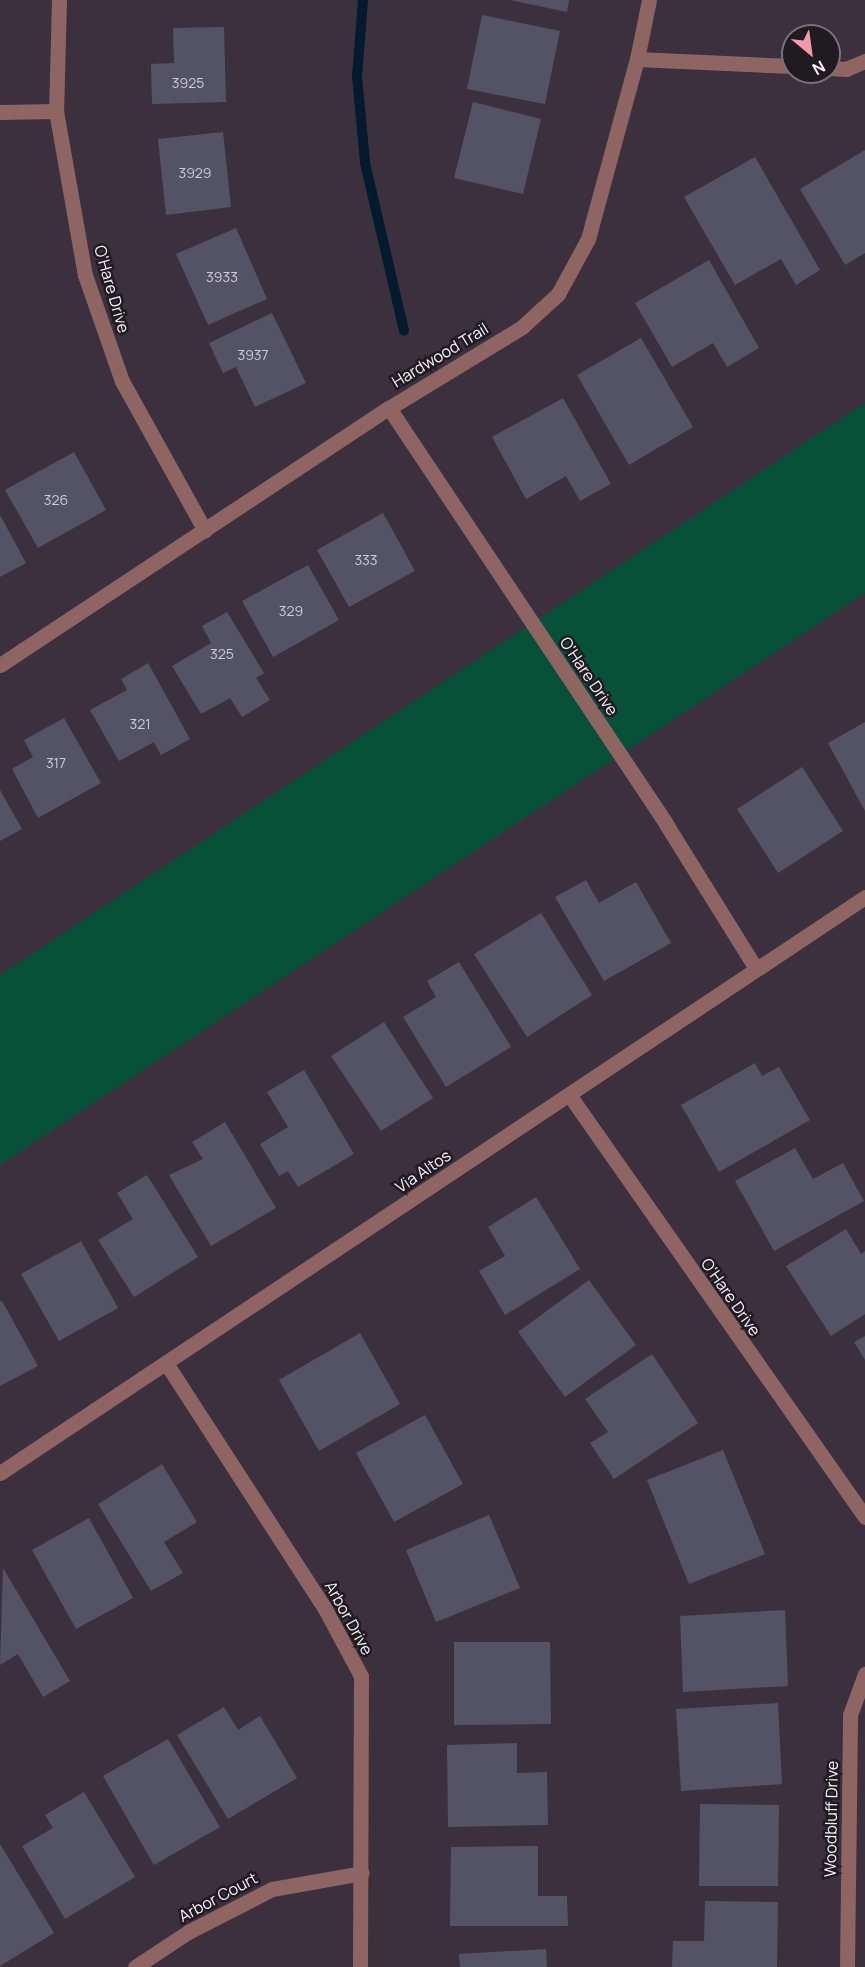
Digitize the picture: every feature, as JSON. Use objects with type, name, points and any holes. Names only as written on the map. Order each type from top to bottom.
[{"type":"street","name":"O'Hare Drive","points":[[59,0],[56,111],[85,275],[122,381],[205,531]]},
{"type":"street","name":"Hardwood Trail","points":[[0,665],[388,408],[522,327],[558,294],[588,239],[637,59],[649,0]]},
{"type":"street","points":[[637,59],[781,65]]},
{"type":"street","points":[[841,69],[846,69],[865,61]]},
{"type":"street","points":[[0,112],[56,111]]},
{"type":"street","name":"O'Hare Drive","points":[[388,408],[666,824],[755,967]]},
{"type":"street","name":"Via Altos","points":[[0,1473],[570,1096],[755,967],[865,897]]},
{"type":"street","name":"O'Hare Drive","points":[[570,1096],[865,1517]]},
{"type":"street","name":"Arbor Drive","points":[[166,1363],[324,1607],[361,1676],[360,1967]]},
{"type":"street","name":"Woodbluff Drive","points":[[847,1967],[850,1715],[865,1674]]},
{"type":"street","name":"Arbor Court","points":[[135,1967],[188,1932],[272,1890],[362,1873]]},
{"type":"green space","points":[[865,403],[865,593],[0,1165],[0,975]]},
{"type":"building","points":[[510,0],[569,0],[567,12]]},
{"type":"building","points":[[482,15],[560,31],[545,104],[467,89]]},
{"type":"building","points":[[224,27],[226,102],[152,104],[151,64],[174,63],[173,28]]},
{"type":"building","points":[[473,102],[541,119],[523,194],[454,178]]},
{"type":"building","points":[[223,132],[231,207],[166,215],[158,139]]},
{"type":"building","points":[[865,150],[865,253],[845,265],[800,189]]},
{"type":"building","points":[[755,157],[820,270],[796,285],[781,259],[735,285],[684,197]]},
{"type":"building","points":[[236,228],[267,299],[208,325],[176,254]]},
{"type":"building","points":[[709,260],[759,348],[727,367],[713,343],[672,367],[635,303]]},
{"type":"building","points":[[272,313],[306,383],[255,407],[236,367],[223,373],[209,343]]},
{"type":"building","points":[[641,338],[693,427],[629,465],[577,375]]},
{"type":"building","points":[[563,398],[611,484],[580,501],[566,476],[526,499],[492,437]]},
{"type":"building","points":[[74,452],[106,510],[38,548],[5,490]]},
{"type":"building","points":[[383,513],[415,571],[349,607],[317,550]]},
{"type":"building","points":[[0,515],[26,563],[0,577]]},
{"type":"building","points":[[308,565],[339,620],[273,657],[242,601]]},
{"type":"building","points":[[227,612],[264,673],[256,678],[270,700],[242,717],[230,698],[201,714],[172,666],[211,643],[202,626]]},
{"type":"building","points":[[148,663],[190,739],[161,755],[154,742],[119,761],[90,710],[127,690],[121,679]]},
{"type":"building","points":[[64,718],[101,783],[38,818],[12,769],[33,757],[24,740]]},
{"type":"building","points":[[865,722],[865,811],[828,743]]},
{"type":"building","points":[[802,767],[843,831],[778,873],[737,809]]},
{"type":"building","points":[[0,790],[22,829],[0,841]]},
{"type":"building","points":[[586,880],[599,903],[636,882],[671,943],[604,981],[555,897]]},
{"type":"building","points":[[541,913],[592,995],[527,1037],[474,954]]},
{"type":"building","points":[[459,962],[511,1047],[446,1087],[403,1017],[436,997],[427,981]]},
{"type":"building","points":[[384,1022],[433,1098],[381,1131],[331,1056]]},
{"type":"building","points":[[755,1063],[762,1076],[779,1067],[810,1120],[719,1172],[681,1105]]},
{"type":"building","points":[[304,1070],[354,1154],[298,1187],[288,1171],[279,1176],[260,1144],[288,1127],[267,1092]]},
{"type":"building","points":[[225,1122],[276,1208],[211,1246],[169,1175],[203,1159],[192,1142]]},
{"type":"building","points":[[795,1148],[813,1179],[843,1163],[864,1201],[774,1251],[735,1181]]},
{"type":"building","points":[[147,1175],[198,1257],[134,1297],[98,1240],[133,1219],[117,1193]]},
{"type":"building","points":[[536,1197],[580,1269],[505,1315],[479,1271],[505,1256],[488,1227]]},
{"type":"building","points":[[846,1229],[861,1254],[865,1251],[865,1314],[831,1336],[786,1266]]},
{"type":"building","points":[[81,1241],[118,1308],[59,1341],[21,1274]]},
{"type":"building","points":[[589,1280],[636,1345],[565,1397],[518,1332]]},
{"type":"building","points":[[2,1301],[38,1366],[0,1386],[0,1302]]},
{"type":"building","points":[[360,1333],[400,1404],[319,1451],[279,1380]]},
{"type":"building","points":[[865,1336],[865,1360],[854,1342]]},
{"type":"building","points":[[652,1354],[698,1423],[614,1479],[590,1443],[608,1432],[585,1399]]},
{"type":"building","points":[[425,1415],[463,1484],[394,1522],[356,1453]]},
{"type":"building","points":[[723,1450],[765,1554],[689,1584],[647,1480]]},
{"type":"building","points":[[162,1464],[197,1522],[164,1542],[183,1573],[151,1591],[98,1504]]},
{"type":"building","points":[[489,1515],[520,1588],[436,1622],[406,1550]]},
{"type":"building","points":[[89,1518],[133,1598],[76,1629],[32,1550]]},
{"type":"building","points":[[3,1568],[70,1681],[43,1697],[18,1654],[0,1665]]},
{"type":"building","points":[[785,1610],[788,1686],[683,1692],[680,1616]]},
{"type":"building","points":[[454,1642],[550,1642],[551,1724],[454,1725]]},
{"type":"building","points":[[778,1703],[782,1784],[681,1791],[676,1709]]},
{"type":"building","points":[[224,1707],[238,1730],[260,1716],[297,1778],[228,1819],[177,1735]]},
{"type":"building","points":[[168,1739],[220,1827],[154,1865],[103,1776]]},
{"type":"building","points":[[517,1743],[517,1773],[547,1772],[548,1825],[448,1827],[447,1745]]},
{"type":"building","points":[[84,1792],[135,1877],[65,1919],[22,1846],[53,1828],[45,1815]]},
{"type":"building","points":[[700,1804],[779,1805],[778,1886],[699,1886]]},
{"type":"building","points":[[0,1844],[54,1933],[0,1966]]},
{"type":"building","points":[[538,1846],[538,1896],[567,1896],[568,1926],[450,1926],[451,1847]]},
{"type":"building","points":[[705,1901],[778,1902],[777,1967],[672,1967],[673,1941],[704,1941]]},
{"type":"building","points":[[546,1949],[547,1967],[460,1967],[459,1954]]},
{"type":"waterway","points":[[363,0],[357,76],[365,163],[404,331]]}]
